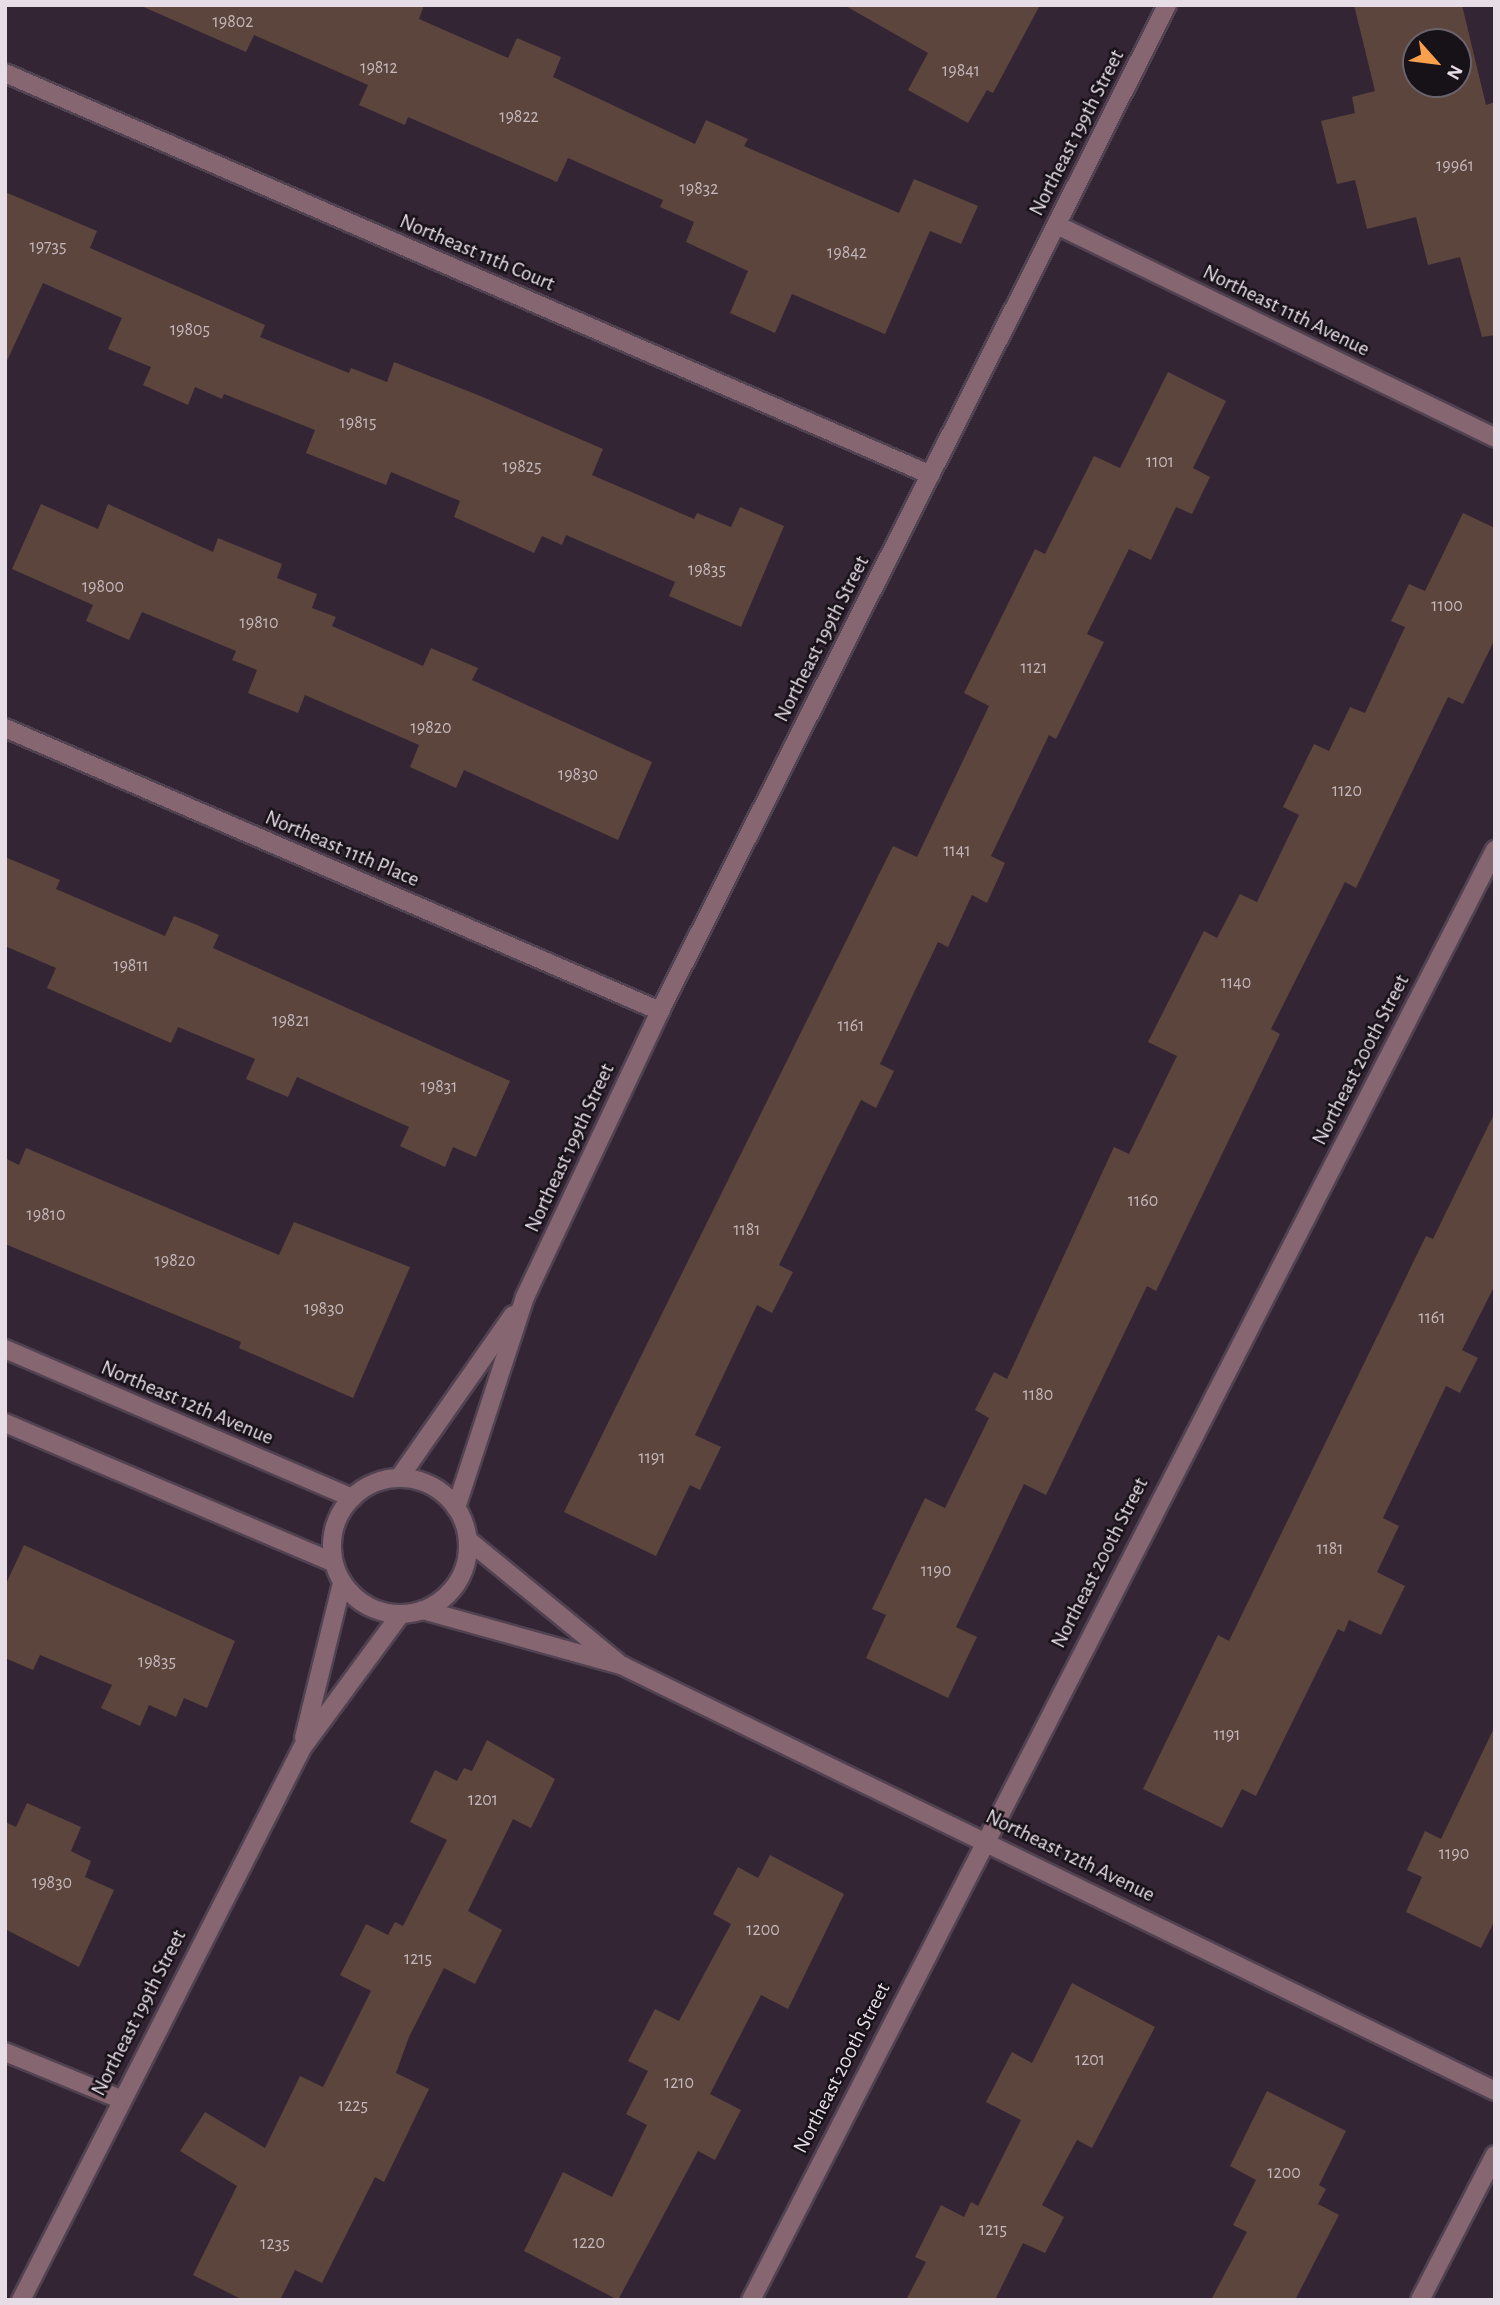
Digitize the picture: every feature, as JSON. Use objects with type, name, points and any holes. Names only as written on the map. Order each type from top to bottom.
[{"type":"street","name":"Northeast 199th Street","points":[[456,1508],[524,1297],[660,1011],[1167,5]]},
{"type":"street","name":"Northeast 11th Court","points":[[5,73],[930,475]]},
{"type":"street","name":"Northeast 11th Avenue","points":[[1057,225],[1495,438]]},
{"type":"street","name":"Northeast 11th Place","points":[[5,728],[660,1011]]},
{"type":"street","name":"Northeast 200th Street","points":[[751,2300],[984,1838],[1495,850]]},
{"type":"street","name":"Northeast 199th Street","points":[[399,1478],[524,1297]]},
{"type":"street","name":"Northeast 12th Avenue","points":[[5,1349],[352,1498]]},
{"type":"street","points":[[5,1423],[333,1562]]},
{"type":"street","points":[[399,1478],[434,1486],[456,1508],[468,1540],[458,1583],[423,1610],[400,1615],[378,1611],[342,1583],[333,1562],[338,1517],[352,1498],[370,1484],[399,1478]]},
{"type":"street","name":"Northeast 12th Avenue","points":[[468,1540],[622,1666]]},
{"type":"street","name":"Northeast 199th Street","points":[[302,1748],[342,1583]]},
{"type":"street","name":"Northeast 12th Avenue","points":[[423,1610],[622,1666],[984,1838],[1495,2091]]},
{"type":"street","name":"Northeast 199th Street","points":[[21,2300],[120,2099],[302,1748],[400,1615]]},
{"type":"street","points":[[5,2052],[120,2099]]},
{"type":"street","points":[[1420,2300],[1495,2155]]},
{"type":"building","points":[[139,5],[424,5],[419,19],[508,58],[517,38],[561,57],[553,77],[695,144],[706,120],[748,139],[744,146],[899,213],[914,179],[978,206],[961,244],[930,231],[885,334],[792,294],[775,333],[730,313],[748,271],[686,242],[694,222],[660,207],[663,200],[568,158],[557,182],[408,117],[405,125],[359,105],[368,85],[254,35],[246,52]]},
{"type":"building","points":[[844,5],[1040,5],[993,93],[987,90],[968,123],[908,90],[928,53]]},
{"type":"building","points":[[1354,5],[1462,5],[1468,28],[1402,28],[1402,98],[1472,98],[1472,47],[1486,105],[1495,102],[1495,335],[1482,337],[1460,257],[1428,265],[1416,217],[1367,229],[1355,180],[1337,184],[1321,121],[1355,113],[1352,97],[1375,91]]},
{"type":"building","points":[[5,192],[97,231],[90,248],[265,325],[260,337],[349,373],[351,368],[387,382],[394,362],[478,395],[603,449],[592,475],[694,519],[697,513],[731,527],[740,507],[784,526],[741,627],[669,596],[675,582],[566,535],[562,545],[542,536],[534,553],[454,517],[460,501],[391,472],[386,485],[306,453],[315,430],[224,394],[222,399],[195,387],[188,405],[143,385],[151,367],[108,349],[122,318],[43,283],[5,365]]},
{"type":"building","points":[[1168,372],[1226,401],[1193,468],[1210,477],[1192,514],[1176,507],[1151,560],[1129,549],[1087,634],[1104,642],[1056,739],[1049,735],[991,856],[1005,863],[987,903],[972,895],[948,947],[938,942],[880,1064],[894,1071],[876,1108],[861,1100],[779,1265],[793,1272],[772,1313],[757,1305],[695,1435],[721,1447],[700,1490],[690,1485],[656,1556],[564,1512],[893,846],[917,857],[989,706],[964,693],[1035,549],[1045,554],[1094,456],[1120,468]]},
{"type":"building","points":[[41,504],[98,529],[108,504],[213,552],[218,538],[282,564],[277,578],[317,594],[312,608],[336,617],[332,626],[423,666],[431,648],[478,668],[472,680],[652,762],[618,840],[464,770],[456,788],[410,767],[419,745],[305,695],[298,713],[248,693],[257,670],[232,660],[236,651],[142,612],[129,640],[86,621],[93,605],[12,569]]},
{"type":"building","points":[[1463,513],[1495,528],[1495,639],[1463,704],[1448,697],[1356,888],[1345,882],[1271,1029],[1280,1034],[1156,1291],[1147,1286],[1046,1495],[1024,1484],[956,1627],[977,1637],[948,1698],[866,1658],[886,1615],[872,1609],[925,1498],[945,1508],[989,1418],[975,1410],[994,1372],[1007,1379],[1114,1147],[1129,1154],[1177,1056],[1148,1042],[1204,931],[1217,938],[1240,894],[1257,902],[1299,815],[1283,807],[1314,744],[1329,751],[1350,707],[1365,713],[1405,627],[1391,621],[1409,584],[1425,591]]},
{"type":"building","points":[[5,857],[60,880],[56,889],[165,936],[174,916],[197,925],[219,935],[213,948],[510,1081],[476,1157],[453,1147],[445,1167],[400,1146],[409,1127],[297,1077],[288,1097],[246,1079],[255,1059],[178,1027],[171,1043],[47,988],[56,968],[5,946]]},
{"type":"building","points":[[1495,1112],[1495,1285],[1462,1350],[1478,1358],[1460,1393],[1446,1386],[1383,1518],[1399,1526],[1377,1572],[1405,1586],[1381,1635],[1349,1620],[1344,1632],[1338,1629],[1256,1796],[1242,1789],[1222,1828],[1143,1789],[1218,1635],[1229,1641],[1426,1236],[1433,1239]]},
{"type":"building","points":[[26,1148],[279,1255],[294,1222],[410,1267],[353,1398],[239,1348],[241,1342],[5,1244],[5,1158],[19,1165]]},
{"type":"building","points":[[24,1545],[235,1641],[207,1708],[184,1698],[176,1717],[149,1705],[140,1726],[101,1708],[112,1685],[40,1655],[33,1670],[5,1658],[5,1586]]},
{"type":"building","points":[[1495,1726],[1495,1920],[1481,1948],[1406,1912],[1422,1877],[1407,1870],[1425,1831],[1441,1839]]},
{"type":"building","points":[[487,1740],[555,1779],[531,1828],[513,1819],[468,1911],[502,1930],[475,1984],[444,1968],[409,2037],[396,2073],[429,2089],[384,2182],[375,2177],[322,2283],[295,2270],[280,2300],[243,2300],[193,2275],[237,2186],[180,2151],[205,2112],[265,2148],[300,2076],[323,2087],[371,1991],[340,1975],[366,1924],[388,1935],[395,1922],[403,1926],[447,1840],[410,1822],[435,1770],[457,1781],[464,1768],[472,1771]]},
{"type":"building","points":[[27,1803],[81,1827],[71,1851],[91,1861],[85,1877],[114,1890],[79,1967],[5,1929],[5,1822],[16,1827]]},
{"type":"building","points":[[770,1855],[844,1894],[788,2009],[761,1995],[710,2094],[741,2110],[715,2160],[698,2151],[618,2300],[524,2251],[563,2172],[612,2197],[647,2125],[626,2114],[648,2071],[628,2061],[655,2009],[679,2021],[731,1924],[713,1914],[738,1867],[758,1878]]},
{"type":"building","points":[[1072,1983],[1155,2027],[1092,2148],[1077,2140],[1042,2205],[1064,2217],[1045,2253],[1023,2243],[995,2300],[906,2300],[926,2262],[915,2257],[941,2205],[964,2217],[971,2202],[978,2206],[1021,2120],[986,2102],[1012,2052],[1032,2063]]},
{"type":"building","points":[[1267,2091],[1346,2131],[1319,2185],[1326,2189],[1318,2204],[1339,2215],[1295,2300],[1211,2300],[1247,2232],[1233,2225],[1256,2180],[1230,2166]]}]
